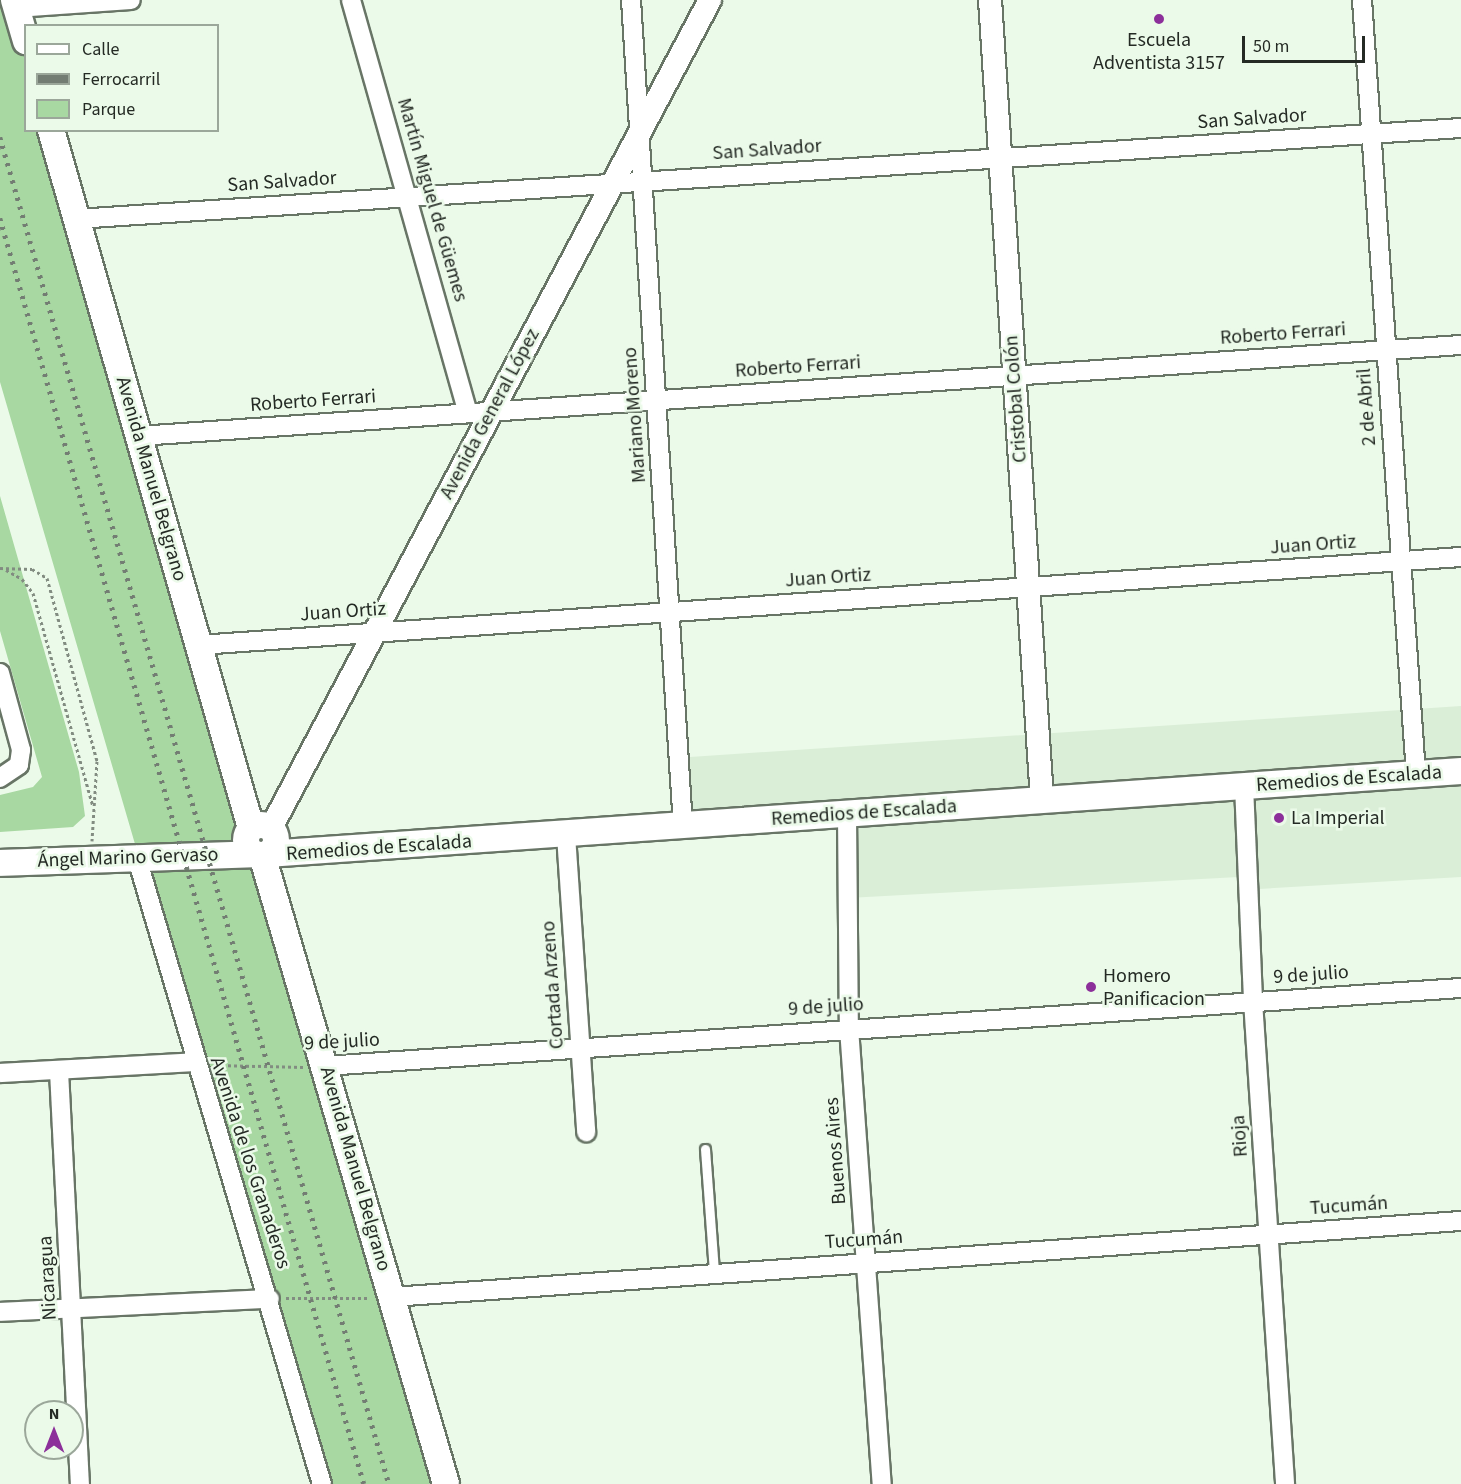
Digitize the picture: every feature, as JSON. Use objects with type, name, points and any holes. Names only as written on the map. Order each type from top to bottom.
[{"type":"main road","points":[[15,4],[24,34]]},
{"type":"main road","name":"Avenida Manuel Belgrano","points":[[52,132],[199,645],[261,828],[245,842],[261,854],[446,1484]]},
{"type":"main road","name":"Remedios de Escalada","points":[[261,854],[566,835],[1042,799],[1461,771]]},
{"type":"main road","name":"Ángel Marino Gervaso","points":[[0,863],[136,855],[261,854]]},
{"type":"street","points":[[15,4],[131,0]]},
{"type":"street","name":"Martín Miguel de Güemes","points":[[351,0],[468,413]]},
{"type":"street","name":"Mariano Moreno","points":[[631,0],[683,826]]},
{"type":"street","name":"Avenida General López","points":[[261,828],[373,632],[710,0]]},
{"type":"street","name":"Cristobal Colón","points":[[990,0],[1042,799]]},
{"type":"street","name":"2 de Abril","points":[[1362,0],[1416,774]]},
{"type":"street","name":"San Salvador","points":[[76,219],[1461,128]]},
{"type":"street","name":"Roberto Ferrari","points":[[139,436],[1461,345]]},
{"type":"street","name":"Juan Ortiz","points":[[199,645],[1461,557]]},
{"type":"street","points":[[0,673],[21,750],[19,765],[0,778]]},
{"type":"street","name":"Rioja","points":[[1244,785],[1253,1001],[1285,1484]]},
{"type":"street","name":"Buenos Aires","points":[[847,814],[849,1028],[882,1484]]},
{"type":"street","name":"Cortada Arzeno","points":[[566,835],[586,1132]]},
{"type":"street","name":"Avenida de los Granaderos","points":[[136,855],[195,1062],[270,1299],[322,1484]]},
{"type":"street","name":"9 de julio","points":[[325,1066],[849,1028],[1461,988]]},
{"type":"street","points":[[0,1073],[195,1062]]},
{"type":"street","name":"Nicaragua","points":[[59,1071],[73,1308],[80,1484]]},
{"type":"street","name":"Tucumán","points":[[392,1298],[714,1273],[1461,1221]]},
{"type":"street","points":[[0,1312],[270,1299]]},
{"type":"lane","points":[[705,1149],[714,1273]]},
{"type":"path","points":[[0,568],[22,579],[33,593],[84,765],[94,811]]},
{"type":"path","points":[[6,570],[32,569],[46,578],[97,760],[91,858]]},
{"type":"path","name":"9 de julio","points":[[195,1062],[245,1068],[325,1066]]},
{"type":"path","points":[[270,1299],[392,1298]]},
{"type":"shaded area","points":[[1461,706],[1461,877],[1259,889],[1257,876],[848,898],[847,814],[683,826],[690,757]]},
{"type":"green space","points":[[0,0],[14,0],[24,37],[24,132],[51,132],[251,828],[446,1484],[322,1484],[0,382]]},
{"type":"green space","points":[[0,496],[79,772],[85,816],[73,827],[0,832],[0,795],[33,787],[42,777],[0,631]]},
{"type":"railway","points":[[0,137],[389,1484]]},
{"type":"railway","points":[[0,218],[364,1484]]},
{"type":"place","name":"Escuela Adventista 3157","points":[[1159,19]]},
{"type":"place","name":"La Imperial","points":[[1279,818]]},
{"type":"place","name":"Homero Panificacion","points":[[1091,987]]}]
